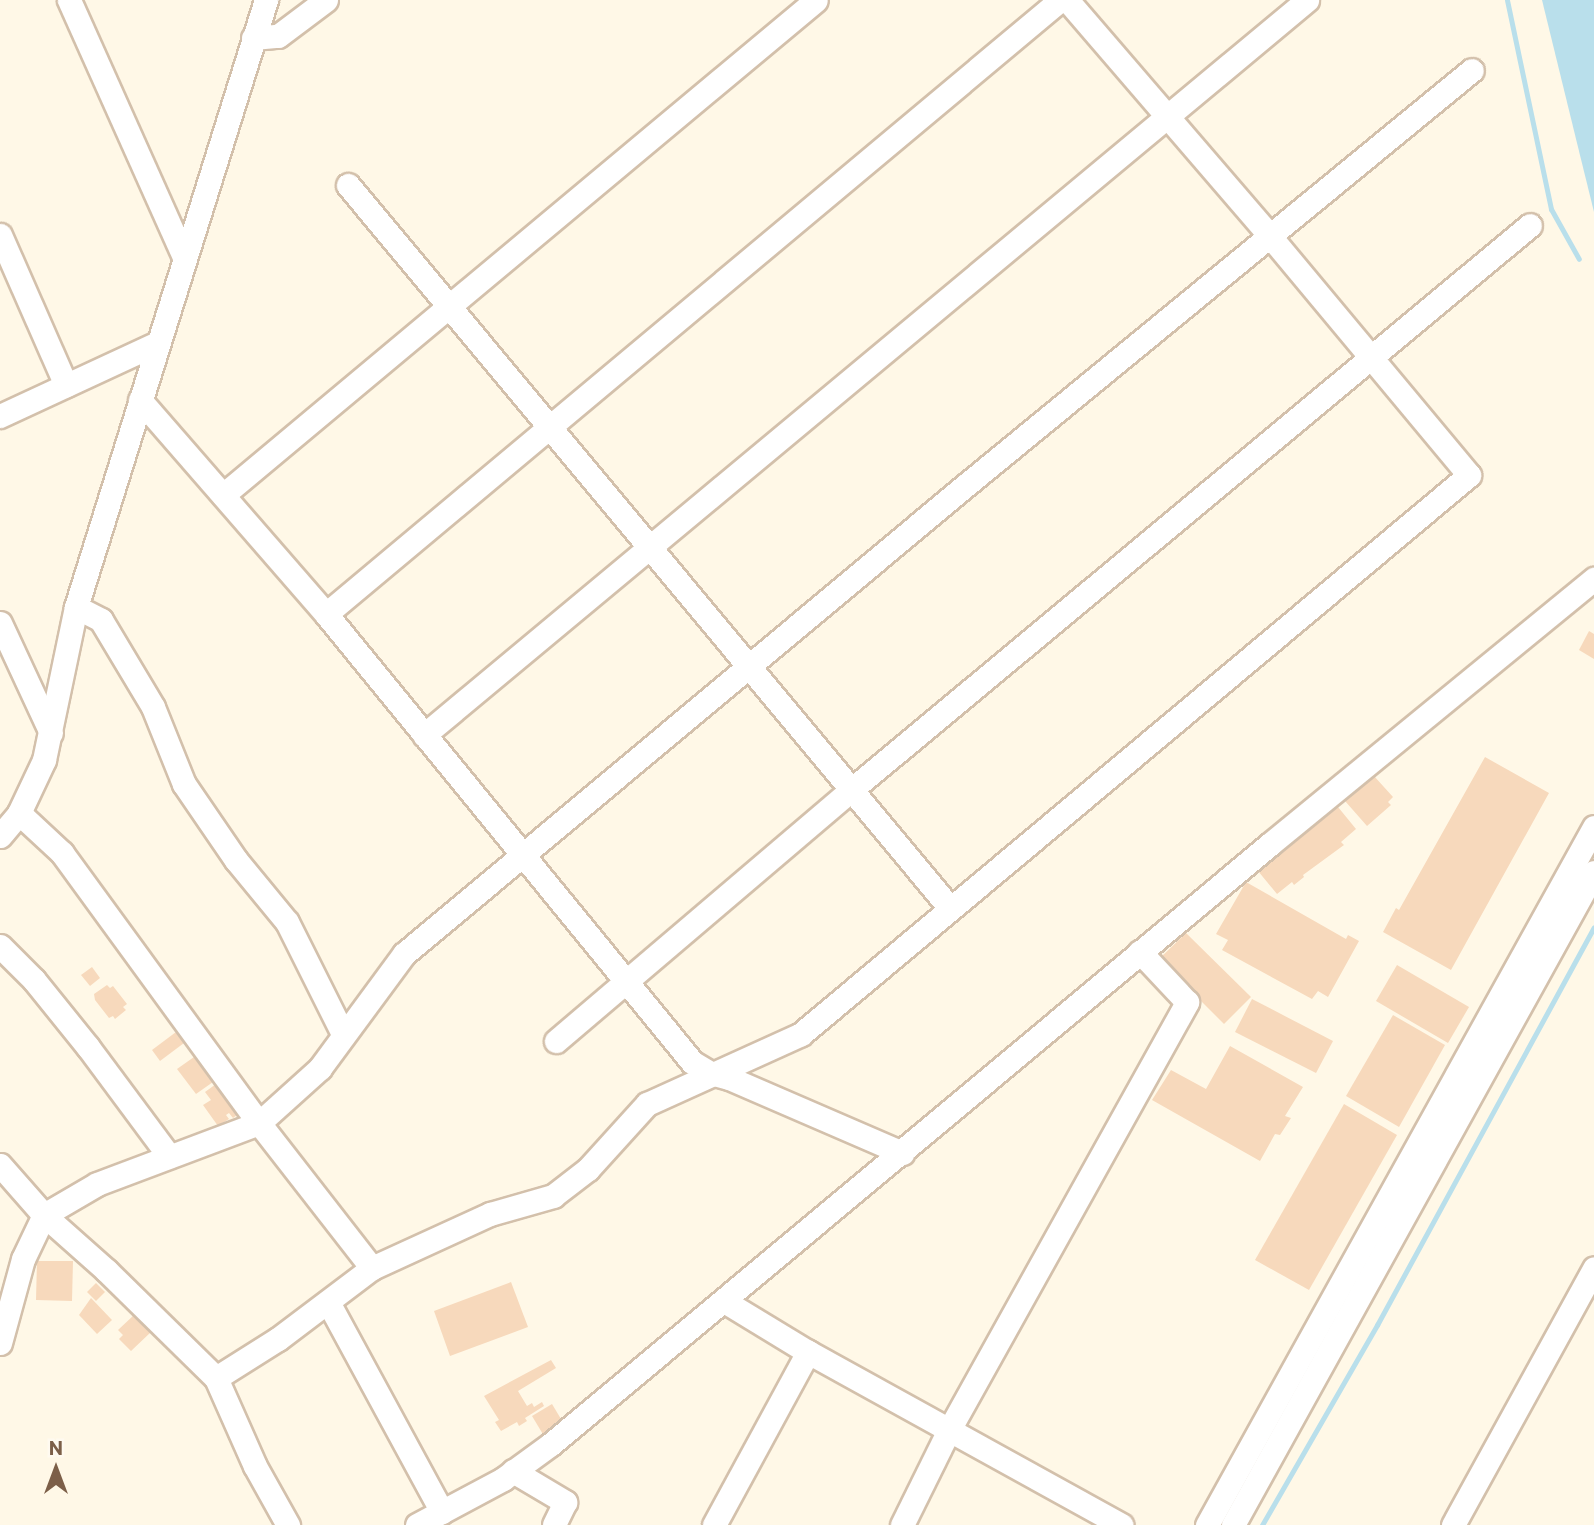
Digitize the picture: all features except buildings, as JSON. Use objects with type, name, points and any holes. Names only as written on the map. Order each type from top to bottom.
[{"type":"street","points":[[69,0],[184,257]]},
{"type":"street","points":[[0,836],[19,813],[44,760],[76,607],[266,0]]},
{"type":"street","points":[[253,38],[278,36],[326,0]]},
{"type":"street","points":[[223,495],[816,0]]},
{"type":"street","points":[[326,614],[1060,0]]},
{"type":"street","points":[[216,1378],[278,1339],[372,1268],[490,1214],[553,1196],[588,1170],[647,1104],[710,1073],[801,1034],[1469,475],[1169,116],[1067,0]]},
{"type":"street","points":[[424,735],[1307,0]]},
{"type":"street","points":[[1,1335],[23,1259],[44,1215],[97,1184],[259,1123],[320,1068],[404,954],[747,667],[1472,69]]},
{"type":"street","points":[[348,186],[950,908]]},
{"type":"street","points":[[556,1041],[851,790],[1530,225]]},
{"type":"street","points":[[0,235],[66,385]]},
{"type":"street","points":[[0,416],[157,343]]},
{"type":"street","points":[[140,400],[326,614],[692,1062],[710,1073],[729,1078],[902,1153]]},
{"type":"street","points":[[417,1525],[513,1471],[551,1444],[1140,952],[1594,579]]},
{"type":"street","points":[[76,607],[101,620],[153,707],[184,784],[236,860],[287,922],[343,1034]]},
{"type":"street","points":[[0,623],[51,733]]},
{"type":"street","points":[[19,813],[62,853],[259,1123],[316,1192],[372,1268]]},
{"type":"street","points":[[1208,1525],[1594,827]]},
{"type":"street","points":[[1233,1525],[1594,872]]},
{"type":"street","points":[[0,946],[34,980],[88,1047],[169,1156]]},
{"type":"street","points":[[901,1525],[949,1430],[1187,1002],[1140,952]]},
{"type":"street","points":[[0,1165],[44,1215],[107,1271],[216,1378],[256,1466],[288,1525]]},
{"type":"street","points":[[1453,1525],[1594,1268]]},
{"type":"street","points":[[724,1301],[808,1352],[1121,1525]]},
{"type":"street","points":[[328,1302],[442,1512]]},
{"type":"street","points":[[714,1525],[808,1352]]},
{"type":"street","points":[[513,1471],[565,1502],[554,1525]]},
{"type":"water","points":[[1542,0],[1594,0],[1594,212],[1577,143]]},
{"type":"waterway","points":[[1507,0],[1551,209],[1579,259]]},
{"type":"waterway","points":[[1262,1525],[1377,1325],[1594,927]]}]
